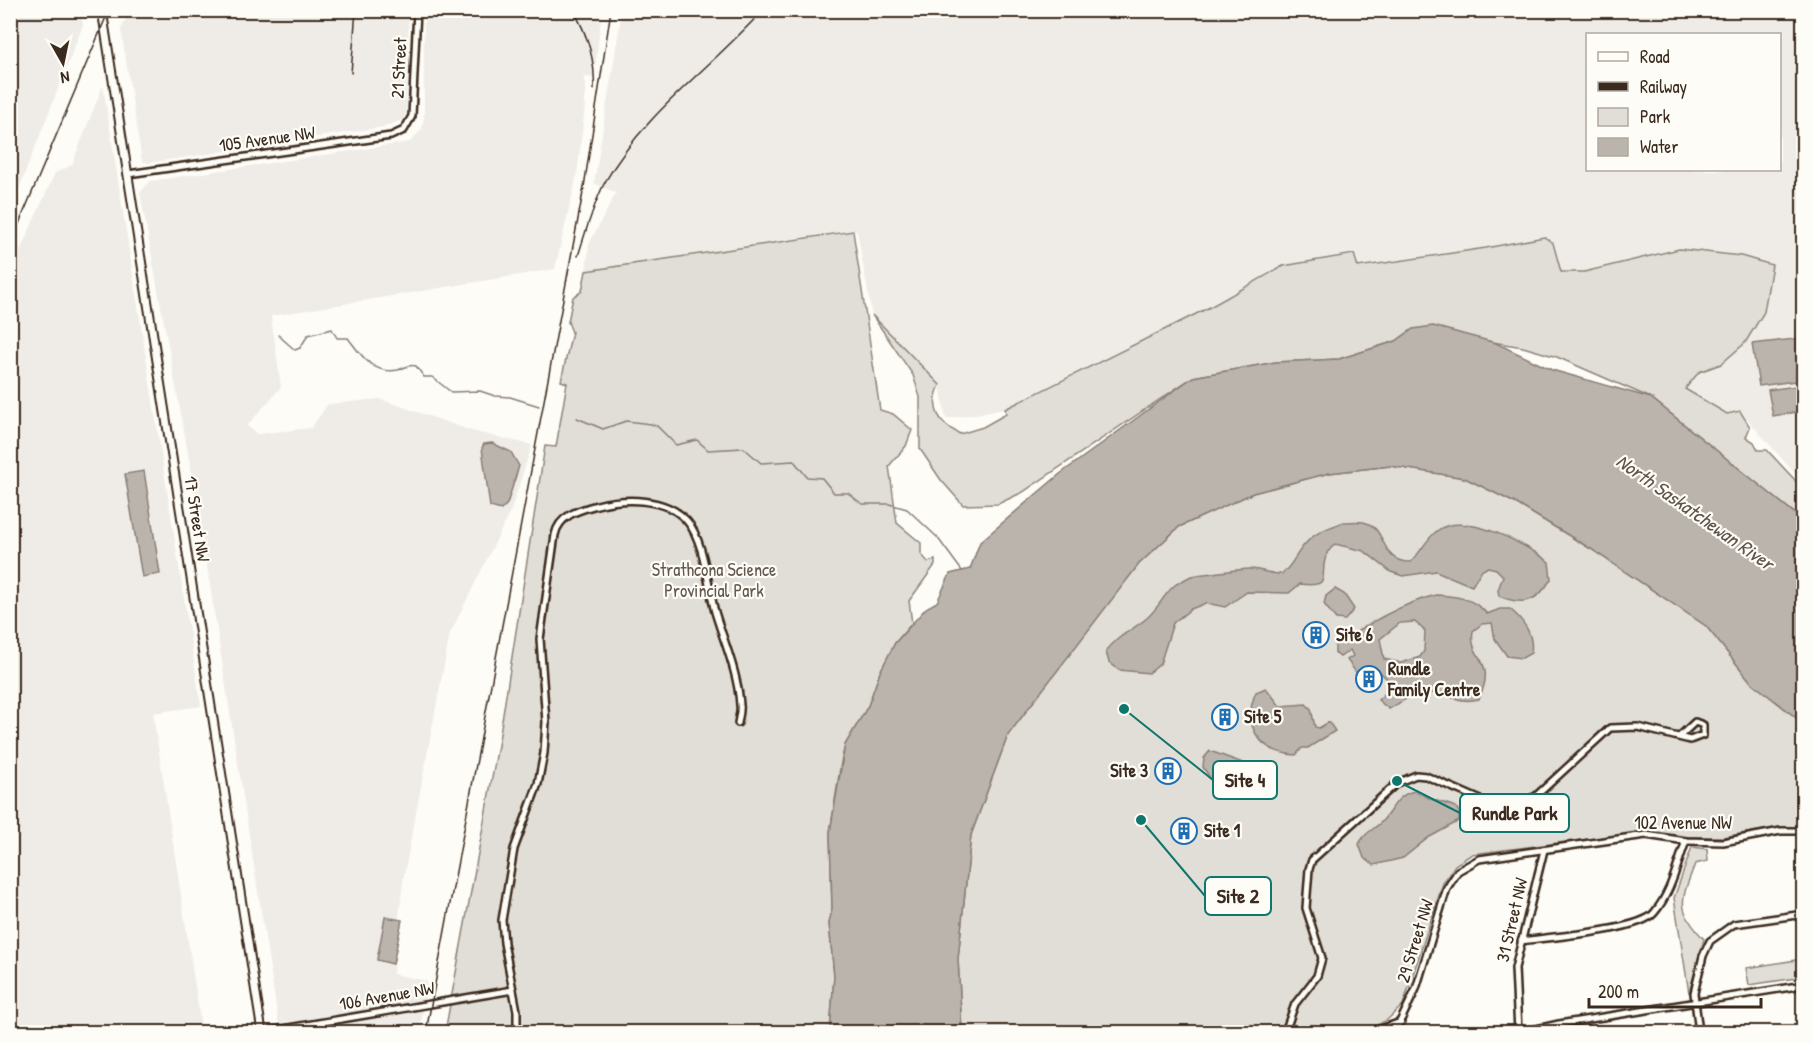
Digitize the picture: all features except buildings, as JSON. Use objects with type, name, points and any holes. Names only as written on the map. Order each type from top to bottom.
[{"type":"main road","name":"17 Street NW","points":[[102,10],[264,1032]]},
{"type":"street","name":"21 Street","points":[[407,126],[412,116],[417,10]]},
{"type":"street","name":"105 Avenue NW","points":[[128,174],[391,136],[407,126]]},
{"type":"street","points":[[517,1032],[502,920],[514,849],[534,794],[544,753],[546,722],[540,639],[555,535],[562,520],[580,510],[621,500],[645,502],[670,508],[687,521],[698,541],[731,662],[741,705],[738,723]]},
{"type":"street","points":[[1285,1032],[1295,1004],[1320,968],[1320,949],[1307,918],[1306,908],[1309,869],[1312,860],[1397,783],[1416,776],[1426,776],[1488,803],[1513,806],[1536,796],[1610,728],[1624,725],[1680,736]]},
{"type":"street","name":"102 Avenue NW","points":[[1458,870],[1479,859],[1646,835],[1686,841],[1723,842],[1780,831],[1803,831]]},
{"type":"street","points":[[1521,941],[1630,926],[1649,918],[1665,898],[1686,841]]},
{"type":"street","name":"31 Street NW","points":[[1518,1032],[1515,980],[1521,941],[1544,850]]},
{"type":"street","name":"29 Street NW","points":[[1395,1032],[1416,989],[1447,888],[1458,870]]},
{"type":"street","points":[[1699,1032],[1694,1002],[1702,956],[1714,936],[1734,924],[1803,914]]},
{"type":"street","points":[[1523,1032],[1559,1024],[1803,985]]},
{"type":"street","name":"106 Avenue NW","points":[[264,1032],[513,990]]},
{"type":"street","points":[[1372,1032],[1401,1022]]},
{"type":"shaded area","points":[[11,10],[80,11],[83,25],[11,209]]},
{"type":"shaded area","points":[[129,11],[409,11],[406,114],[402,120],[384,127],[148,163],[142,161],[121,30]]},
{"type":"shaded area","points":[[424,11],[602,11],[594,78],[585,77],[585,106],[577,175],[555,269],[271,316],[281,387],[247,426],[257,434],[311,428],[328,404],[380,399],[472,431],[532,445],[511,510],[450,634],[403,881],[393,974],[427,981],[420,1032],[280,1032],[196,496],[140,193],[150,181],[410,142],[422,129],[424,117]]},
{"type":"shaded area","points":[[622,11],[1803,11],[1803,483],[1740,411],[1727,414],[1685,389],[1691,381],[1439,254],[1357,267],[1353,254],[1283,266],[1210,307],[1005,409],[946,419],[940,385],[872,315],[857,231],[586,271],[589,244],[616,193],[594,183]]},
{"type":"shaded area","points":[[103,85],[201,706],[153,713],[202,1032],[11,1032],[10,273],[55,173],[72,165]]},
{"type":"green space","name":"Strathcona Science Provincial Park","points":[[853,231],[880,410],[893,414],[912,430],[906,446],[889,466],[897,523],[921,543],[921,554],[928,562],[935,560],[935,565],[909,601],[912,623],[895,643],[880,672],[868,706],[845,745],[841,762],[830,832],[832,909],[829,923],[834,976],[830,1032],[445,1032],[499,740],[545,446],[556,447],[567,383],[561,381],[572,332],[568,322],[573,297],[582,291],[586,271]]},
{"type":"green space","points":[[1544,237],[1553,243],[1561,272],[1584,272],[1679,249],[1741,256],[1772,265],[1764,312],[1745,343],[1721,364],[1699,372],[1685,389],[1727,414],[1740,411],[1750,427],[1746,437],[1754,442],[1758,450],[1767,450],[1795,480],[1803,495],[1803,520],[1651,398],[1557,357],[1523,347],[1413,329],[1396,341],[1339,359],[1276,362],[1193,377],[1023,492],[998,504],[963,505],[941,480],[920,449],[920,397],[913,375],[872,315],[940,385],[936,401],[938,414],[946,425],[960,434],[983,427],[1006,414],[1005,409],[1210,307],[1283,266],[1354,254],[1358,267]]},
{"type":"green space","points":[[1391,466],[1465,478],[1517,504],[1591,549],[1706,626],[1751,682],[1803,723],[1803,828],[1781,827],[1723,837],[1686,837],[1644,832],[1472,854],[1455,865],[1443,883],[1403,1005],[1387,1020],[1364,1032],[962,1032],[958,959],[971,835],[1008,735],[1079,640],[1139,564],[1179,527],[1253,493],[1329,473]]},
{"type":"green space","points":[[1692,847],[1707,849],[1708,861],[1695,864],[1684,896],[1683,904],[1688,919],[1704,939],[1689,993],[1674,898]]},
{"type":"green space","points":[[1803,959],[1803,977],[1749,985],[1746,968]]},
{"type":"water","name":"North Saskatchewan River","points":[[1433,326],[1496,343],[1552,370],[1651,398],[1803,520],[1803,723],[1751,682],[1706,626],[1591,549],[1517,504],[1465,478],[1390,466],[1329,473],[1253,493],[1179,527],[1139,564],[1008,735],[971,835],[958,959],[962,1032],[830,1032],[834,976],[829,923],[832,909],[830,832],[845,745],[868,706],[880,672],[895,643],[926,608],[937,602],[950,574],[970,569],[980,542],[1060,474],[1193,377],[1276,362],[1339,359],[1396,341],[1413,329]]},
{"type":"water","points":[[1803,338],[1803,380],[1759,386],[1752,344]]},
{"type":"water","points":[[1803,385],[1803,411],[1773,416],[1768,390]]},
{"type":"water","points":[[492,443],[511,452],[519,466],[507,504],[501,510],[490,507],[482,448],[484,444]]},
{"type":"water","points":[[144,471],[160,574],[142,577],[125,474]]},
{"type":"water","points":[[1344,522],[1363,522],[1371,525],[1377,530],[1393,557],[1411,562],[1438,530],[1450,525],[1464,524],[1479,527],[1511,539],[1549,562],[1551,579],[1536,597],[1516,601],[1499,596],[1498,590],[1503,576],[1496,569],[1488,567],[1481,571],[1472,586],[1436,571],[1403,576],[1391,572],[1364,551],[1335,544],[1327,554],[1323,579],[1317,584],[1300,584],[1289,593],[1247,592],[1225,607],[1206,603],[1191,609],[1173,623],[1160,664],[1149,673],[1119,670],[1109,662],[1106,652],[1110,646],[1148,617],[1171,589],[1181,581],[1192,576],[1248,569],[1282,574],[1310,539]]},
{"type":"water","points":[[1335,589],[1344,594],[1354,609],[1345,620],[1336,619],[1324,604],[1326,596]]},
{"type":"water","points":[[1436,595],[1457,597],[1476,604],[1487,614],[1500,609],[1510,609],[1527,628],[1532,646],[1531,653],[1522,658],[1507,656],[1495,639],[1492,623],[1482,624],[1473,631],[1474,648],[1484,667],[1485,675],[1479,699],[1464,700],[1423,693],[1410,697],[1389,709],[1378,700],[1390,689],[1389,681],[1381,673],[1367,668],[1358,675],[1347,660],[1353,656],[1350,650],[1340,657],[1335,653],[1335,646],[1384,616]],"holes":[[[1415,622],[1425,631],[1424,651],[1420,657],[1401,663],[1384,659],[1380,639],[1400,623]]]},
{"type":"water","points":[[1266,688],[1280,706],[1306,704],[1311,709],[1315,727],[1319,728],[1329,722],[1335,731],[1308,748],[1302,748],[1296,755],[1272,749],[1257,736],[1251,716],[1256,692]]},
{"type":"water","points":[[1210,751],[1246,764],[1251,775],[1250,782],[1239,789],[1215,786],[1203,767],[1204,758]]},
{"type":"water","points":[[1415,791],[1456,807],[1459,812],[1459,821],[1428,838],[1403,858],[1374,865],[1364,858],[1359,844],[1364,836],[1383,820],[1400,798]]},
{"type":"water","points":[[385,917],[402,920],[393,964],[377,960]]},
{"type":"waterway","points":[[278,335],[295,350],[300,348],[308,335],[332,329],[337,338],[348,338],[368,362],[381,370],[398,370],[416,366],[424,377],[432,377],[451,392],[480,391],[539,406]]},
{"type":"waterway","points":[[577,418],[603,429],[626,421],[651,424],[657,426],[676,445],[697,440],[708,450],[744,448],[761,463],[794,461],[807,477],[822,478],[834,493],[848,493],[862,504],[889,504],[907,509],[937,537],[962,571]]},
{"type":"railway","points":[[10,245],[109,10]]},
{"type":"railway","points":[[351,73],[356,10]]},
{"type":"railway","points":[[573,10],[590,49],[594,69],[594,90]]},
{"type":"railway","points":[[426,1032],[584,187],[611,10]]},
{"type":"railway","points":[[578,256],[601,191],[621,157],[659,112],[763,10]]},
{"type":"place","name":"Site 6","points":[[1316,635]]},
{"type":"place","name":"Rundle Family Centre","points":[[1369,679]]},
{"type":"place","name":"Site 4","points":[[1124,709]]},
{"type":"place","name":"Site 5","points":[[1225,717]]},
{"type":"place","name":"Site 3","points":[[1168,771]]},
{"type":"place","name":"Rundle Park","points":[[1397,781]]},
{"type":"place","name":"Site 2","points":[[1141,820]]},
{"type":"place","name":"Site 1","points":[[1184,831]]}]
